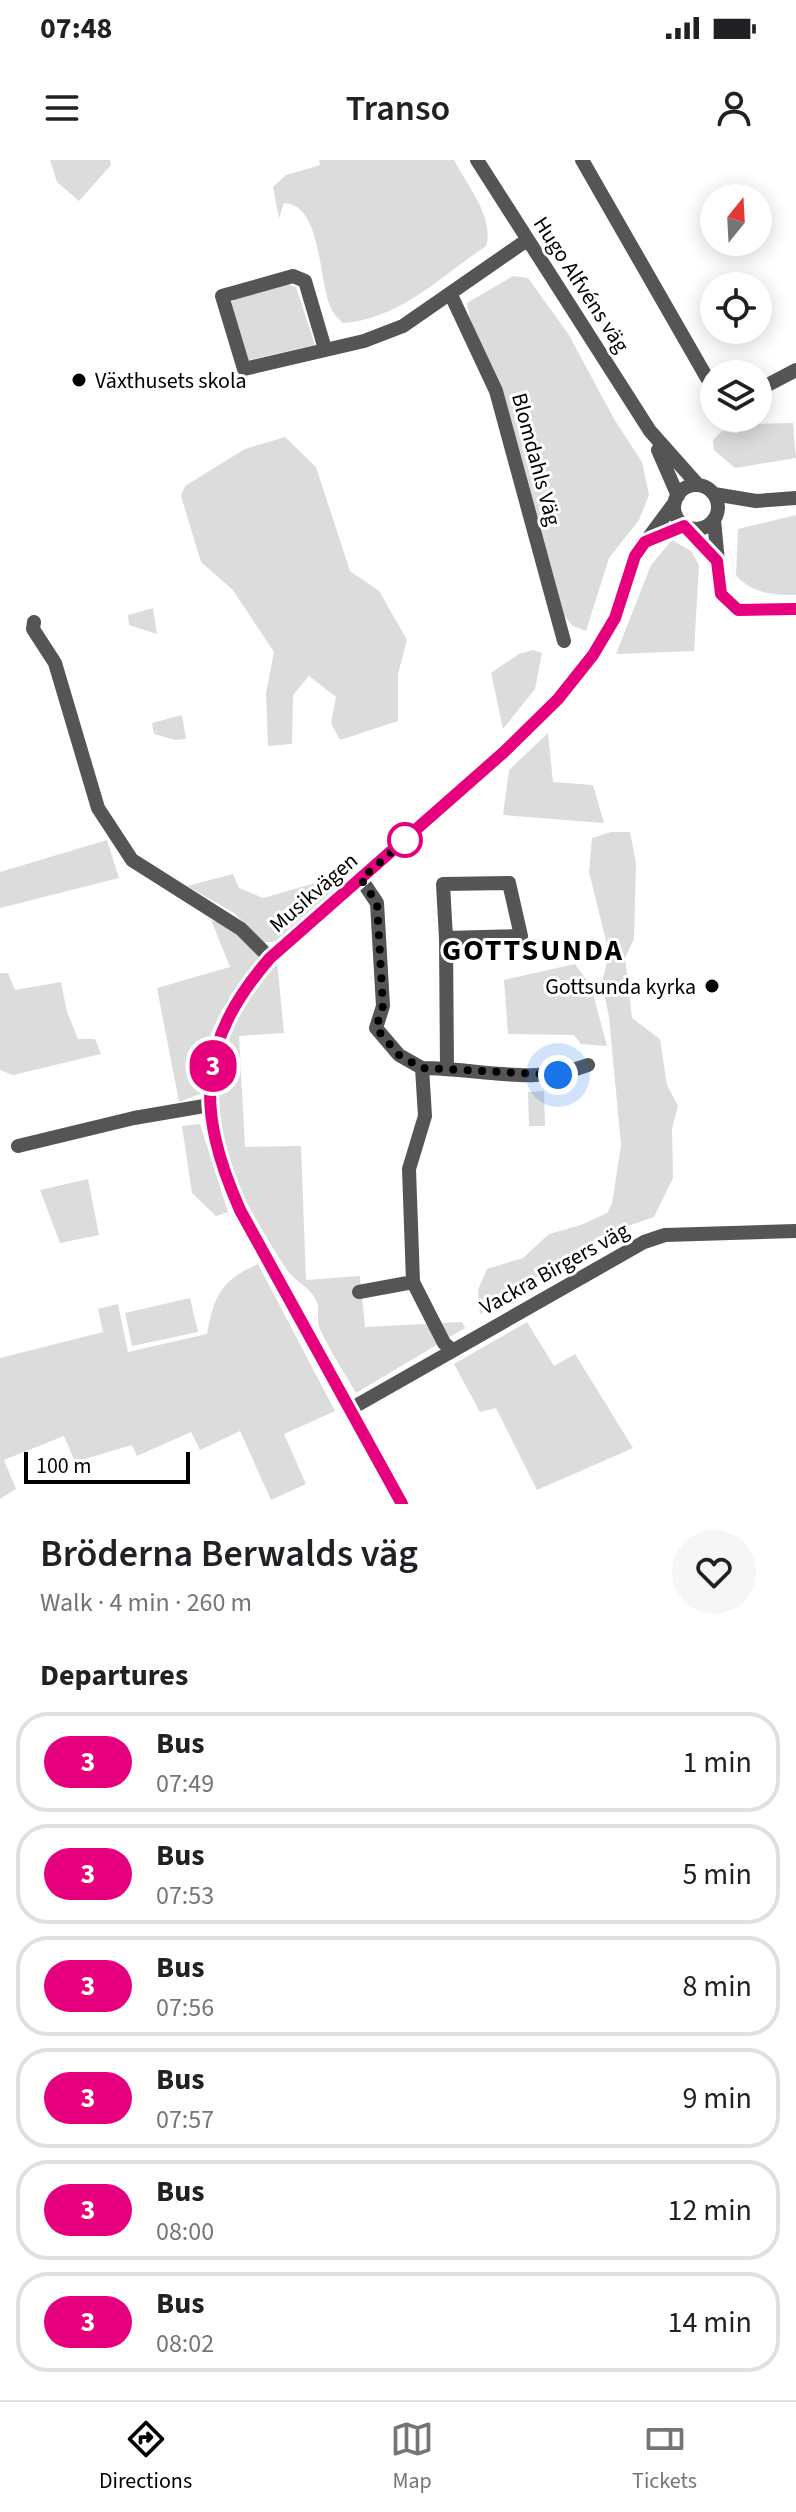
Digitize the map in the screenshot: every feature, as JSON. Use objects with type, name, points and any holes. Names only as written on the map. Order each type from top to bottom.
[{"type":"street","name":"Hugo Alfvéns väg","points":[[477,160],[650,431],[698,485]]},
{"type":"street","points":[[582,160],[700,366]]},
{"type":"street","points":[[325,349],[305,281],[293,276],[222,296],[244,369],[364,341],[403,326],[527,240]]},
{"type":"street","name":"Blomdahls Väg","points":[[451,295],[496,391],[564,641]]},
{"type":"street","points":[[772,383],[796,370]]},
{"type":"street","name":"Hugo Alfvéns väg","points":[[650,431],[676,499]]},
{"type":"street","points":[[717,561],[676,516],[676,499],[688,487],[698,485],[714,494],[756,501],[796,498]]},
{"type":"street","points":[[714,494],[721,594],[738,610],[796,609]]},
{"type":"street","name":"Musikvägen","points":[[402,1504],[352,1408],[240,1210],[215,1143],[210,1083],[224,1023],[245,986],[270,958],[504,752],[558,699],[593,655],[615,618],[635,556],[676,499]]},
{"type":"street","points":[[645,542],[687,527],[702,529],[716,516],[756,501]]},
{"type":"street","points":[[34,622],[33,629],[55,663],[98,808],[132,860],[241,929],[270,958]]},
{"type":"street","points":[[361,879],[377,903],[383,1006],[376,1028],[399,1055],[422,1068],[535,1076],[564,1074],[588,1065]]},
{"type":"street","points":[[446,938],[521,936],[509,883],[443,884],[447,1068]]},
{"type":"street","points":[[422,1068],[425,1116],[409,1169],[413,1282],[444,1343],[452,1350]]},
{"type":"street","points":[[18,1146],[210,1105]]},
{"type":"street","name":"Vackra Birgers väg","points":[[352,1408],[577,1278],[665,1235],[796,1231]]},
{"type":"street","points":[[359,1292],[413,1282]]},
{"type":"shaded area","points":[[50,160],[110,160],[111,165],[79,201],[57,182]]},
{"type":"shaded area","points":[[319,160],[454,160],[483,213],[488,235],[486,246],[401,305],[364,320],[343,323],[333,312],[327,296],[313,231],[306,217],[297,207],[284,203],[279,218],[273,187],[286,175],[320,165]]},
{"type":"shaded area","points":[[513,276],[528,278],[569,335],[614,419],[642,462],[649,495],[639,520],[609,558],[586,631],[573,626],[564,616],[476,347],[467,303]]},
{"type":"shaded area","points":[[287,284],[296,287],[315,345],[248,360],[230,305],[234,299]]},
{"type":"shaded area","points":[[772,423],[793,423],[796,458],[735,468],[714,450],[713,440],[721,432],[772,432]]},
{"type":"shaded area","points":[[285,437],[316,467],[350,571],[379,591],[407,640],[398,674],[398,721],[340,740],[331,723],[336,697],[309,676],[293,695],[292,744],[268,746],[266,693],[274,652],[233,590],[201,562],[181,496],[185,486],[245,449]]},
{"type":"shaded area","points":[[796,515],[796,595],[764,592],[750,587],[736,576],[738,529]]},
{"type":"shaded area","points":[[672,540],[691,551],[699,565],[694,651],[616,654],[651,565]]},
{"type":"shaded area","points":[[153,608],[157,634],[129,625],[128,615]]},
{"type":"shaded area","points":[[533,650],[542,653],[535,689],[503,729],[491,673],[519,654]]},
{"type":"shaded area","points":[[182,715],[186,739],[175,740],[154,734],[152,723]]},
{"type":"shaded area","points":[[548,733],[553,782],[593,785],[604,823],[503,815],[509,770]]},
{"type":"shaded area","points":[[611,832],[630,832],[636,863],[634,939],[625,958],[632,1018],[660,1039],[667,1085],[678,1106],[672,1129],[673,1178],[654,1217],[602,1235],[480,1314],[478,1290],[487,1269],[523,1258],[549,1234],[581,1225],[607,1213],[612,1204],[621,1145],[609,1017],[602,983],[609,953],[589,872],[592,838]]},
{"type":"shaded area","points":[[107,840],[119,878],[0,908],[0,872]]},
{"type":"shaded area","points":[[233,874],[239,888],[263,898],[347,874],[331,896],[274,942],[264,942],[234,913],[187,886]]},
{"type":"shaded area","points":[[211,920],[241,929],[261,956],[217,1019],[205,1055],[200,1094],[179,1102],[157,988],[230,967]]},
{"type":"shaded area","points":[[277,960],[284,1033],[239,1036],[245,1147],[301,1146],[306,1280],[360,1276],[365,1327],[462,1322],[465,1328],[356,1393],[320,1329],[316,1300],[287,1270],[241,1190],[226,1152],[219,1115],[219,1077],[228,1039],[247,1000]]},
{"type":"shaded area","points":[[575,964],[591,986],[607,1046],[581,1044],[574,1035],[508,1034],[504,980]]},
{"type":"shaded area","points":[[0,973],[8,973],[15,990],[61,982],[67,1012],[78,1039],[95,1039],[101,1054],[13,1075],[0,1070]]},
{"type":"shaded area","points":[[544,1091],[545,1126],[529,1126],[528,1092]]},
{"type":"shaded area","points":[[200,1124],[228,1212],[216,1216],[192,1193],[182,1126]]},
{"type":"shaded area","points":[[88,1179],[99,1235],[60,1243],[40,1190]]},
{"type":"shaded area","points":[[258,1264],[335,1411],[284,1434],[306,1484],[271,1500],[240,1431],[200,1450],[191,1432],[137,1456],[132,1445],[75,1462],[64,1436],[4,1460],[16,1489],[0,1499],[0,1358],[103,1332],[98,1309],[118,1304],[128,1352],[207,1334],[221,1291],[235,1276]]},
{"type":"shaded area","points":[[190,1298],[198,1332],[132,1346],[125,1313]]},
{"type":"shaded area","points":[[527,1322],[554,1366],[575,1354],[633,1448],[537,1490],[496,1408],[480,1412],[454,1364]]},
{"type":"bus line","name":"3","points":[[402,1504],[240,1210],[223,1170],[215,1143],[210,1083],[224,1023],[245,986],[270,958],[504,752],[558,699],[593,655],[615,618],[635,556],[645,542],[673,528],[690,528],[717,561],[722,580],[721,594],[738,610],[796,609]]},
{"type":"place","name":"Växthusets skola","points":[[79,380]]},
{"type":"place","name":"Gottsunda kyrka","points":[[712,986]]},
{"type":"district","name":"GOTTSUNDA","points":[[533,950]]},
{"type":"route","points":[[405,840],[414,832],[361,879],[377,903],[383,1006],[376,1028],[399,1055],[422,1068],[507,1075],[558,1075]]}]
